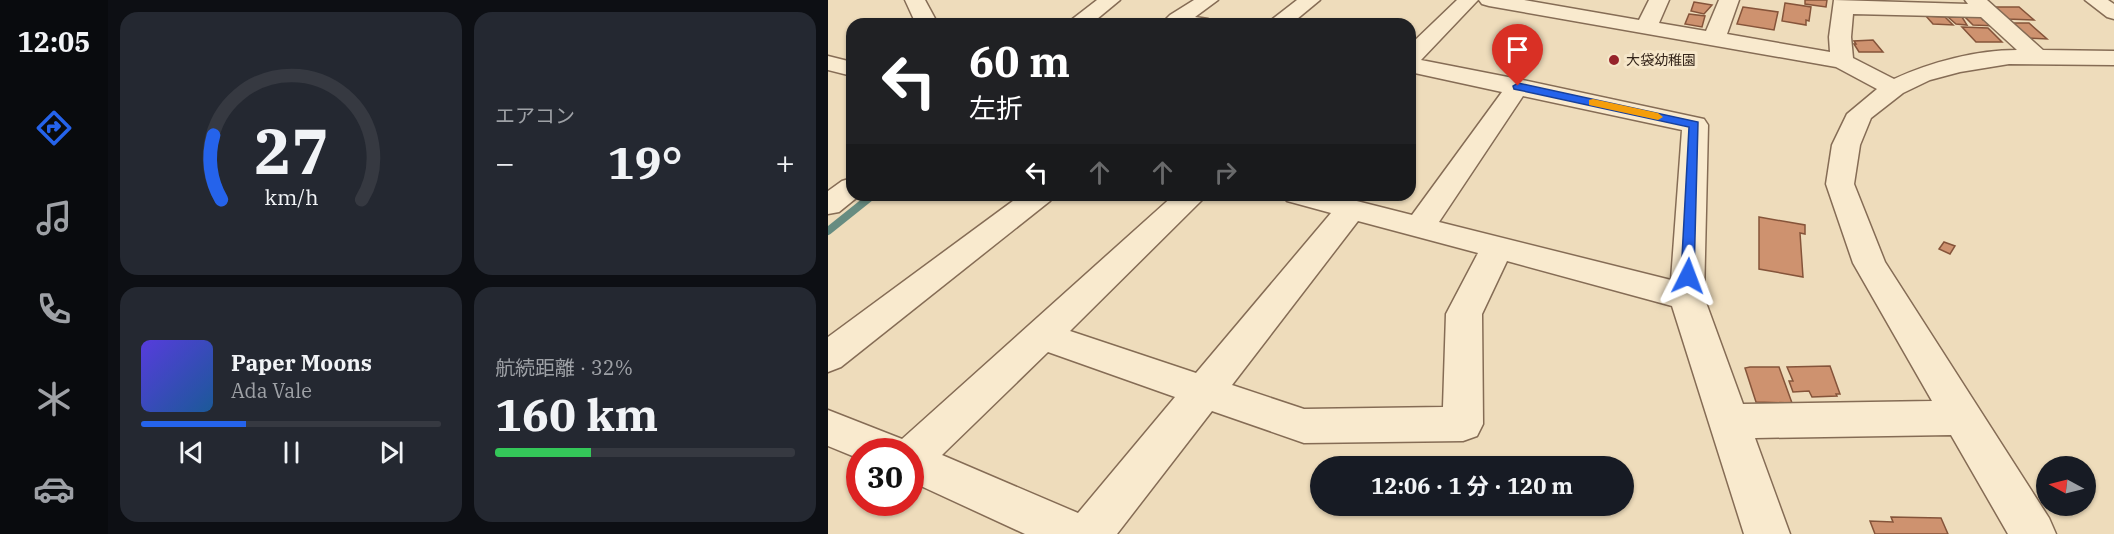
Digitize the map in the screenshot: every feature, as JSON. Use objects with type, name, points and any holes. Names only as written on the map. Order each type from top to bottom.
[{"type":"street","points":[[915,0],[924,18]]},
{"type":"street","points":[[1179,18],[1208,0]]},
{"type":"street","points":[[1285,18],[1310,0]]},
{"type":"street","points":[[1416,52],[1468,0]]},
{"type":"street","points":[[1646,27],[1659,0]]},
{"type":"street","points":[[1714,39],[1729,0]]},
{"type":"street","points":[[2095,0],[2114,13]]},
{"type":"street","points":[[1076,1],[1107,2]]},
{"type":"street","points":[[1503,1],[1590,8],[1646,27],[1842,62],[1894,88]]},
{"type":"street","points":[[1085,18],[1107,2]]},
{"type":"street","points":[[1842,62],[1840,37],[1844,4],[1981,5],[2038,57]]},
{"type":"street","points":[[2033,534],[1869,263],[1840,184],[1845,145],[1860,114],[1894,88],[1922,75],[1957,65],[2009,57],[2114,58]]},
{"type":"street","points":[[1416,66],[1695,125],[1687,297],[1767,534]]},
{"type":"street","points":[[1420,227],[1518,86]]},
{"type":"street","points":[[828,205],[846,192]]},
{"type":"street","points":[[828,357],[1032,201]]},
{"type":"street","points":[[924,446],[1186,201]]},
{"type":"street","points":[[1320,201],[1687,297]]},
{"type":"street","points":[[1089,534],[1351,209]]},
{"type":"street","points":[[1043,336],[1304,426],[1463,424],[1464,314],[1497,247]]},
{"type":"street","points":[[1728,421],[1963,418]]},
{"type":"street","points":[[828,427],[854,438]]},
{"type":"street","points":[[924,465],[1075,534]]},
{"type":"building","points":[[1805,0],[1827,0],[1826,7],[1805,4]]},
{"type":"building","points":[[1694,2],[1712,5],[1704,14],[1691,11]]},
{"type":"building","points":[[1785,3],[1811,7],[1809,21],[1806,20],[1806,25],[1782,21]]},
{"type":"building","points":[[1743,7],[1778,12],[1774,30],[1737,24]]},
{"type":"building","points":[[1993,7],[2019,7],[2034,20],[2007,19]]},
{"type":"building","points":[[1689,14],[1705,16],[1702,27],[1685,24]]},
{"type":"building","points":[[1963,15],[1980,16],[1983,20],[1990,20],[1996,26],[1973,25]]},
{"type":"building","points":[[1926,16],[1945,17],[1953,25],[1933,24]]},
{"type":"building","points":[[1948,17],[1962,17],[1967,25],[1956,24]]},
{"type":"building","points":[[2011,23],[2029,23],[2047,39],[2028,38]]},
{"type":"building","points":[[1962,27],[1988,28],[2002,42],[1976,42]]},
{"type":"building","points":[[1873,40],[1883,52],[1859,52],[1854,44],[1856,44],[1854,41]]},
{"type":"building","points":[[1759,217],[1805,225],[1805,234],[1800,233],[1803,277],[1759,269]]},
{"type":"building","points":[[1944,242],[1955,246],[1950,254],[1939,249]]},
{"type":"building","points":[[1830,366],[1840,394],[1812,397],[1809,391],[1793,392],[1789,381],[1793,381],[1787,367]]},
{"type":"building","points":[[1779,367],[1792,403],[1756,402],[1745,368]]},
{"type":"building","points":[[1891,517],[1941,518],[1948,534],[1875,534],[1870,521],[1893,522]]},
{"type":"waterway","points":[[828,231],[866,201]]},
{"type":"slow traffic","points":[[1593,103],[1658,117]]},
{"type":"place","name":"大袋幼稚園","points":[[1614,60]]},
{"type":"route","points":[[1518,86],[1695,125],[1688,276]]}]
